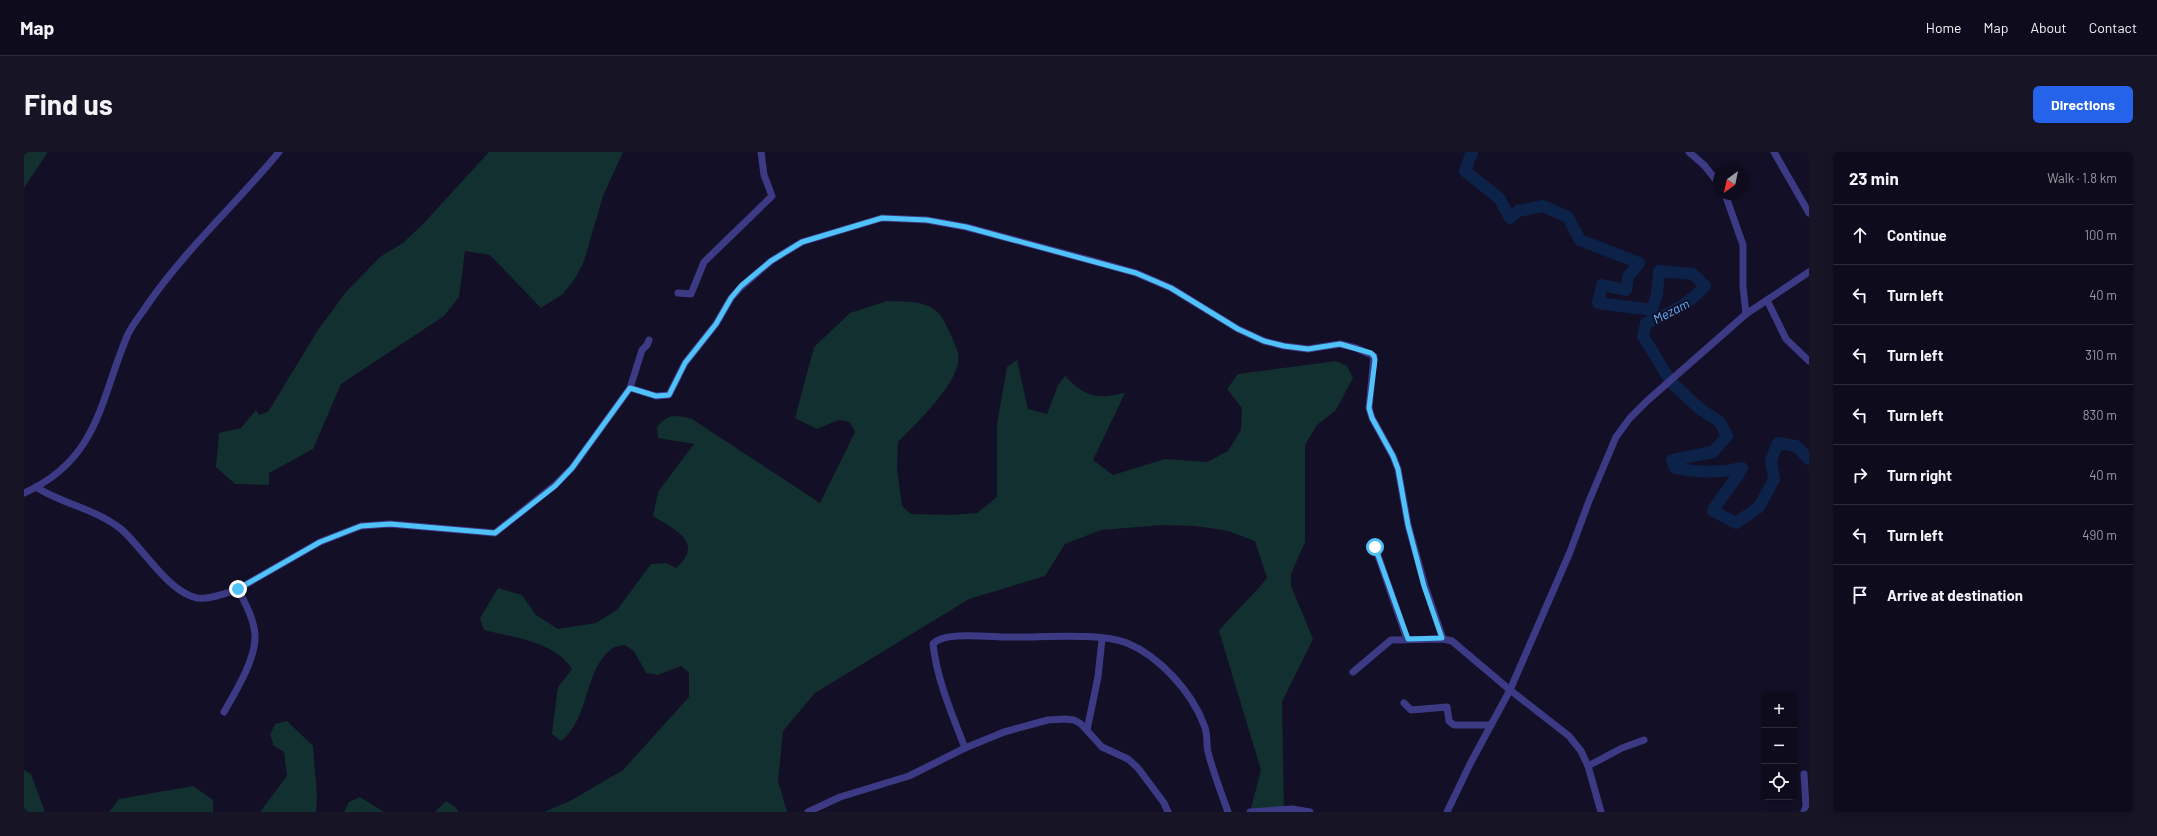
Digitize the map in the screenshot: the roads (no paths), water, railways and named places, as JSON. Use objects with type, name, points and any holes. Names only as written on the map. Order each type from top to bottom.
[{"type":"street","points":[[24,492],[36,487],[70,462],[85,442],[101,412],[128,334],[167,278],[279,152]]},
{"type":"street","points":[[678,293],[691,294],[704,262],[772,196],[764,175],[761,152]]},
{"type":"street","points":[[1689,152],[1704,165],[1713,176]]},
{"type":"street","points":[[1774,152],[1809,213]]},
{"type":"street","points":[[1726,200],[1743,245],[1743,286],[1746,314]]},
{"type":"street","points":[[630,388],[656,396],[669,395],[685,363],[716,324],[731,298],[741,286],[771,261],[802,242],[882,218],[927,220],[966,227],[1136,273],[1171,288],[1238,329],[1264,341],[1284,346],[1308,349],[1340,344],[1356,348],[1374,356],[1369,408],[1372,418],[1393,456],[1398,469],[1412,540],[1424,586],[1442,638]]},
{"type":"street","points":[[1447,812],[1510,690],[1570,552],[1588,501],[1616,438],[1630,418],[1746,314],[1809,272]]},
{"type":"street","points":[[1767,300],[1786,339],[1809,361]]},
{"type":"street","points":[[36,487],[58,500],[86,510],[120,529],[163,574],[189,595],[197,598],[227,593],[238,589],[320,542],[361,526],[404,524],[495,533],[555,486],[572,468],[630,388],[642,350],[648,345],[649,340]]},
{"type":"street","points":[[1375,547],[1408,639]]},
{"type":"street","points":[[224,712],[243,677],[254,648],[254,626],[238,589]]},
{"type":"street","points":[[965,748],[942,687],[933,644],[937,640],[942,637],[968,636],[1102,639],[1127,643],[1166,669],[1185,689],[1197,706],[1205,726],[1208,751],[1228,812]]},
{"type":"street","points":[[1353,672],[1386,642],[1408,639],[1442,638],[1461,648],[1510,690],[1569,736],[1581,751],[1588,766],[1601,812]]},
{"type":"street","points":[[1087,730],[1098,677],[1102,639]]},
{"type":"street","points":[[1404,703],[1411,710],[1447,707],[1449,721],[1454,725],[1491,725]]},
{"type":"street","points":[[808,812],[840,798],[909,776],[965,748],[1004,732],[1048,720],[1074,720],[1087,730],[1102,747],[1128,759],[1138,768],[1164,803],[1168,812]]},
{"type":"street","points":[[1588,766],[1622,748],[1644,740]]},
{"type":"street","points":[[1804,774],[1806,806],[1804,812]]},
{"type":"street","points":[[1250,812],[1292,809],[1310,812]]},
{"type":"waterway","name":"Mezam","points":[[1472,152],[1465,171],[1499,198],[1510,218],[1518,211],[1543,206],[1568,217],[1580,240],[1639,263],[1628,277],[1626,290],[1602,285],[1598,303],[1652,310],[1657,294],[1659,271],[1693,274],[1705,286],[1685,304],[1646,323],[1643,336],[1671,382],[1700,409],[1720,422],[1727,436],[1713,452],[1672,460],[1675,468],[1708,472],[1742,468],[1713,511],[1736,523],[1759,507],[1774,479],[1771,460],[1778,443],[1796,446],[1809,459]]}]
